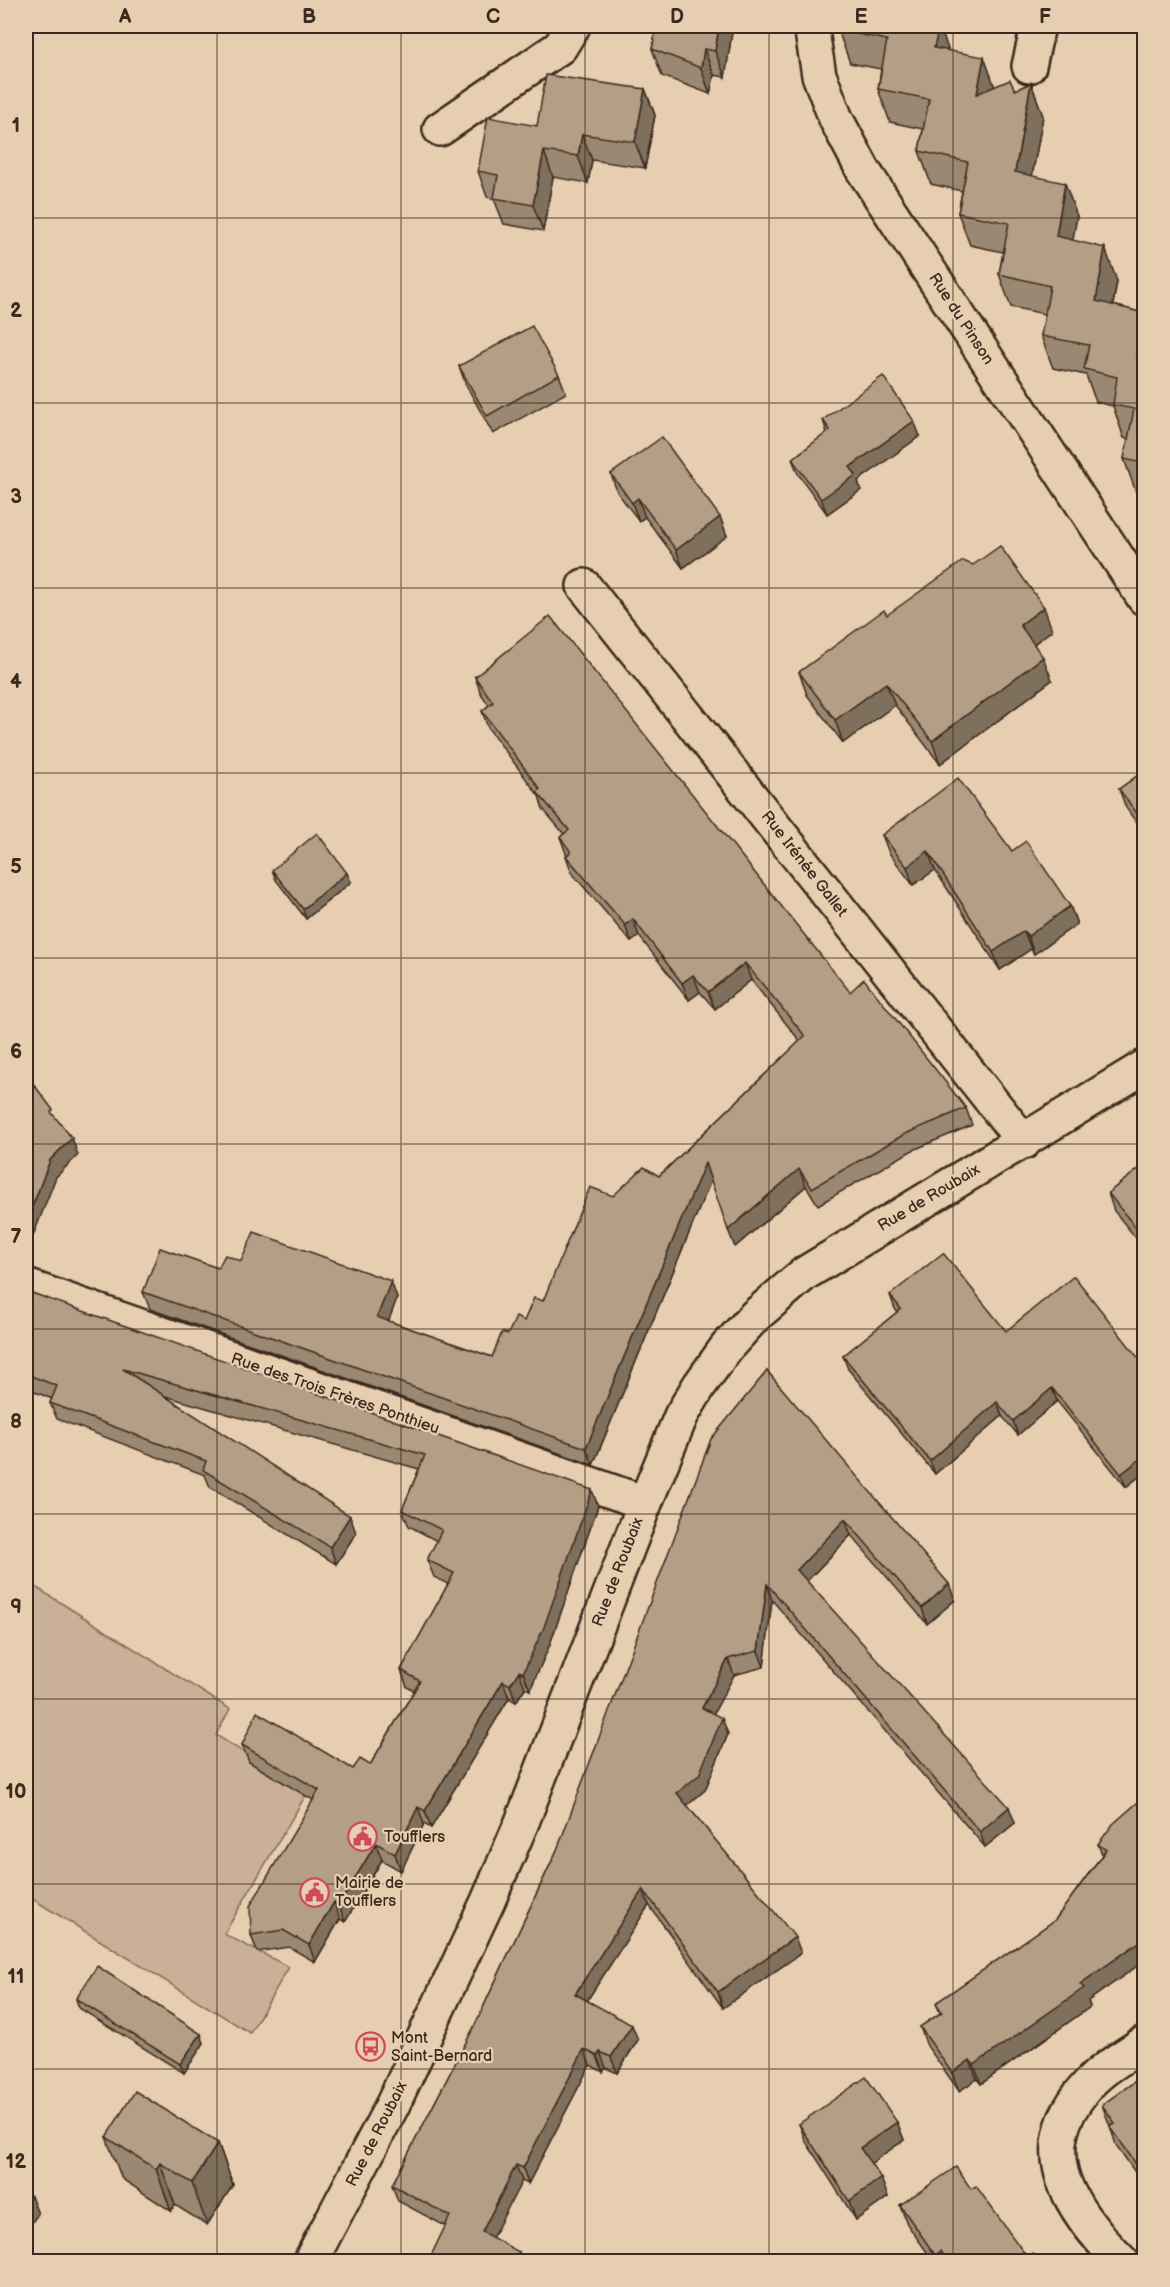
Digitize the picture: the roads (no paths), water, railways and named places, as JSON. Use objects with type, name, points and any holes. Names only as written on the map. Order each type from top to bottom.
[{"type":"street","points":[[440,129],[560,47],[573,26]]},
{"type":"street","name":"Rue du Pinson","points":[[811,26],[819,75],[836,119],[863,170],[1144,598]]},
{"type":"street","points":[[1029,66],[1038,26]]},
{"type":"street","name":"Rue Irénée Gallet","points":[[584,586],[1024,1142]]},
{"type":"street","name":"Rue de Roubaix","points":[[310,2262],[393,2104],[488,1901],[551,1749],[645,1503],[681,1416],[699,1386],[726,1348],[755,1316],[804,1274],[1144,1067]]},
{"type":"street","name":"Rue des Trois Frères Ponthieu","points":[[26,1286],[645,1503]]},
{"type":"street","points":[[1122,2262],[1080,2215],[1067,2192],[1058,2165],[1059,2137],[1069,2111],[1086,2087],[1144,2043]]},
{"type":"place","name":"Toufflers","points":[[363,1837]]},
{"type":"place","name":"Mairie de Toufflers","points":[[314,1892]]},
{"type":"place","name":"Mont Saint-Bernard","points":[[370,2047]]}]
